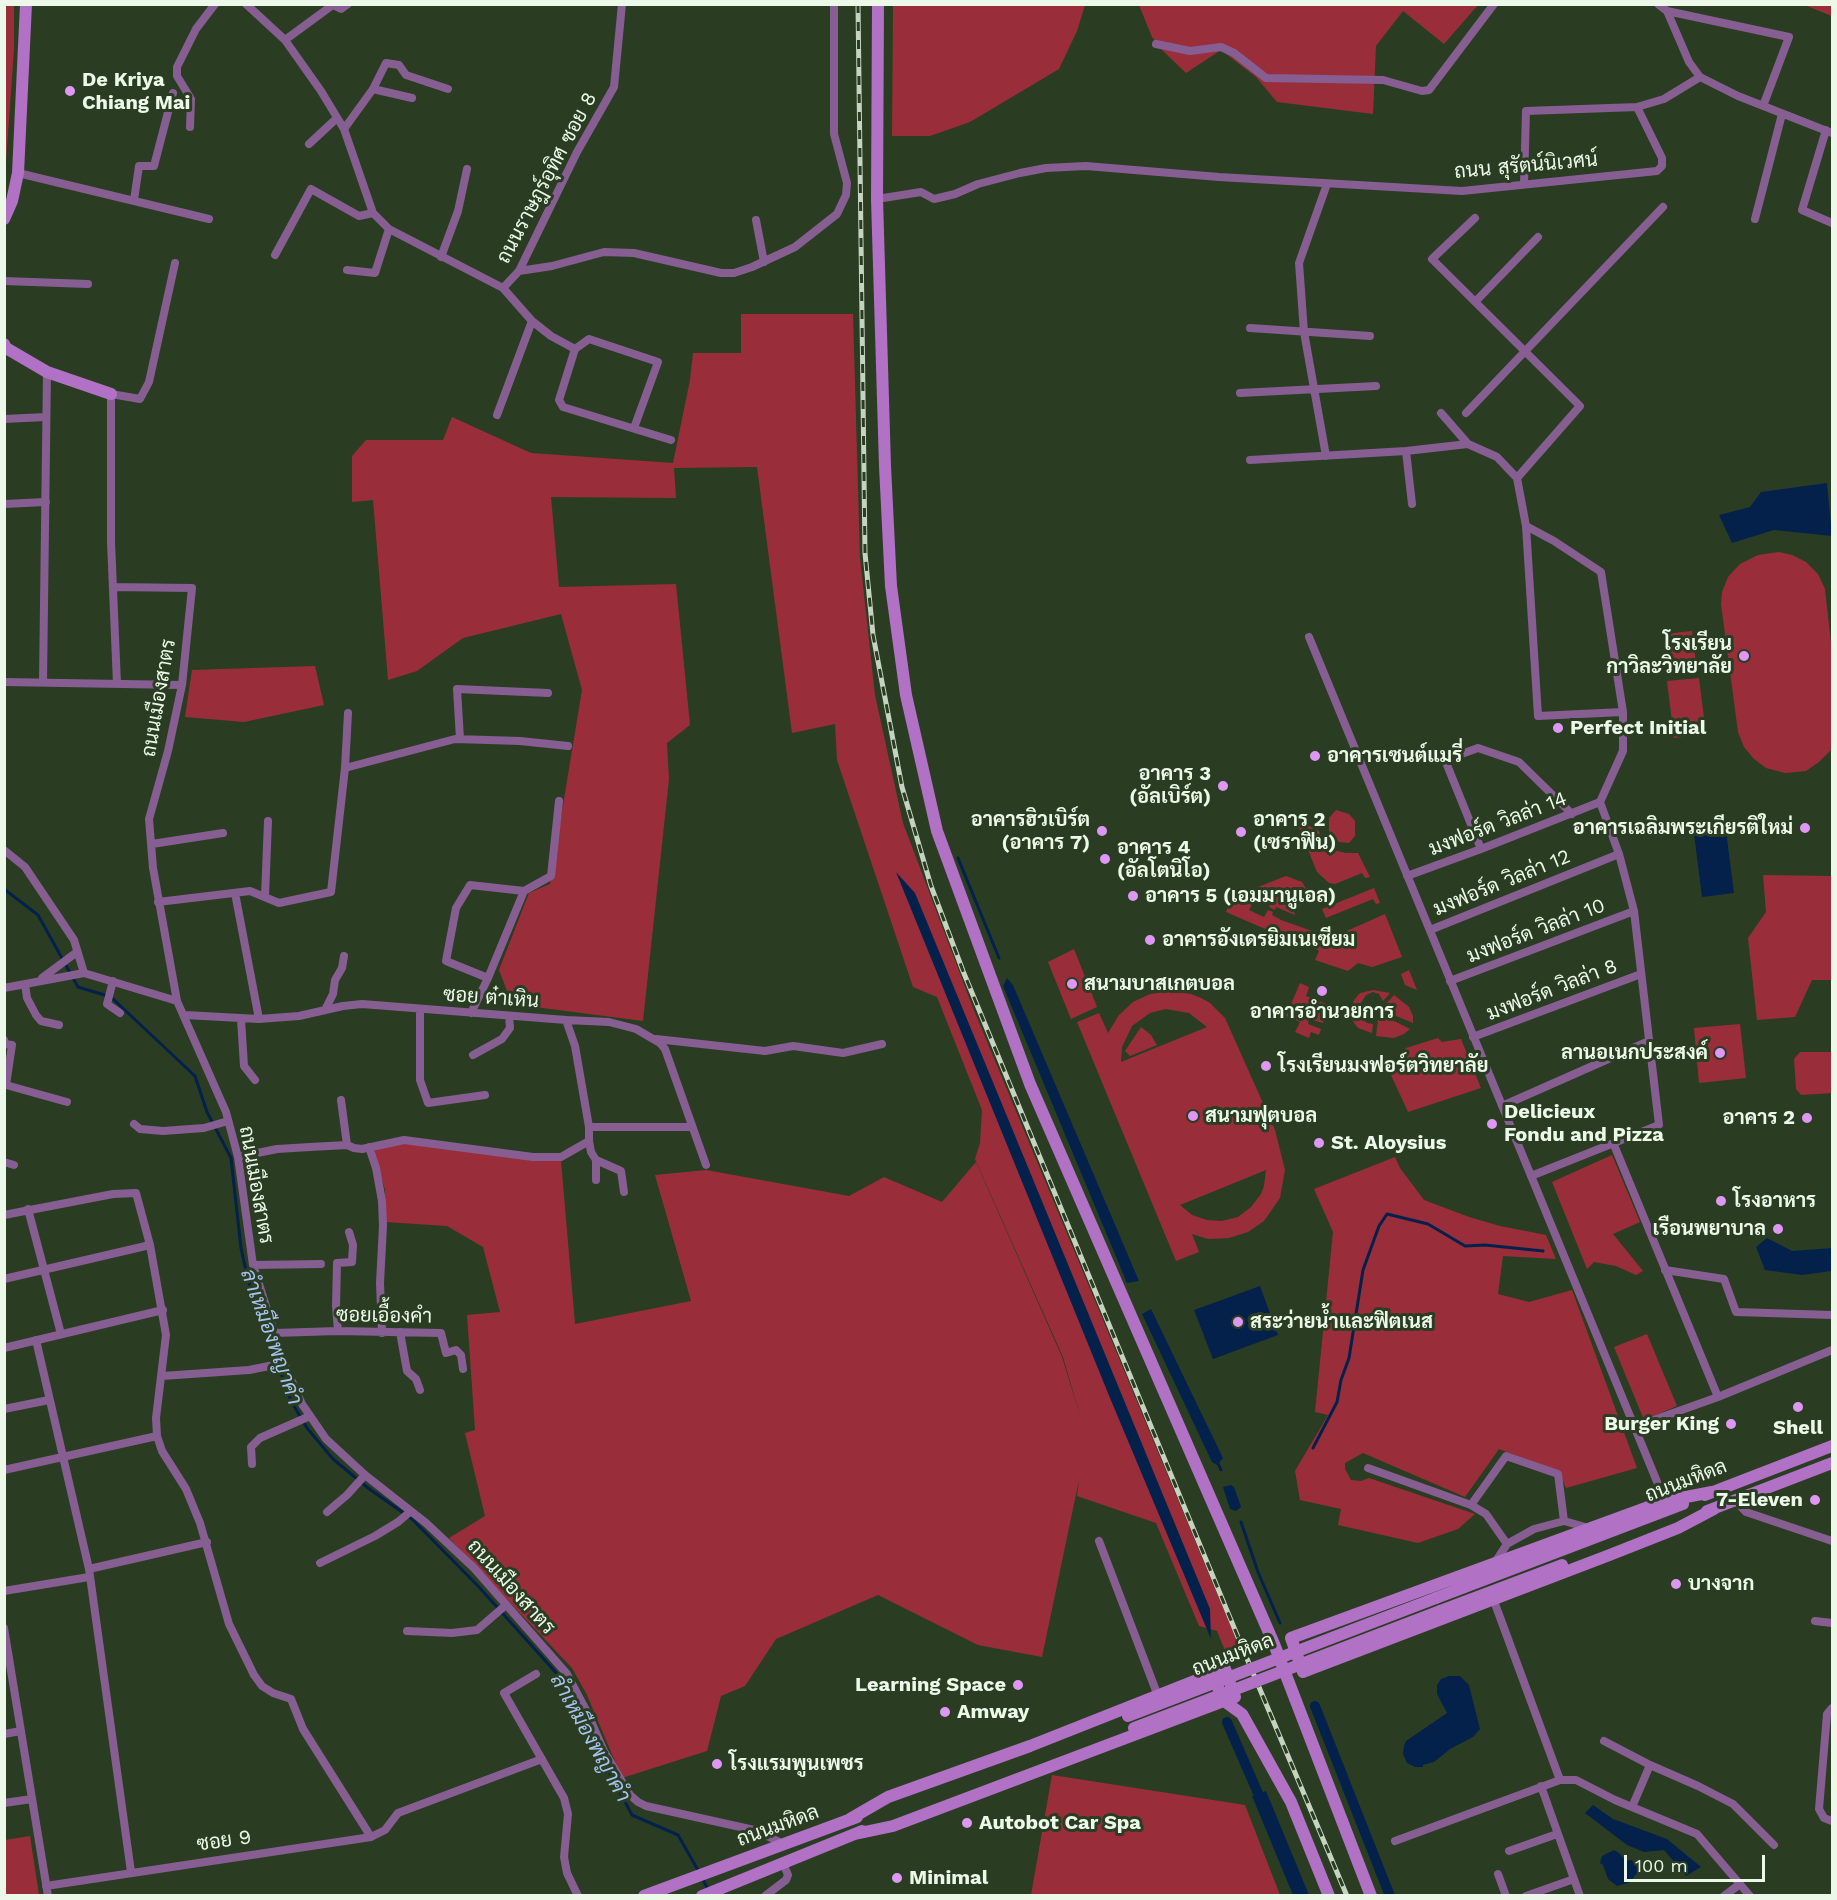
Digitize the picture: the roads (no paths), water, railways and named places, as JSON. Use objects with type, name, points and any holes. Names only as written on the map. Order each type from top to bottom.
[{"type":"main road","points":[[4,219],[12,201],[18,173],[26,4]]},
{"type":"main road","points":[[878,4],[877,199],[891,586],[906,695],[937,831],[1030,1084],[1274,1644],[1371,1896]]},
{"type":"main road","points":[[5,346],[47,372],[111,394]]},
{"type":"main road","name":"ถนนมหิดล","points":[[703,1895],[855,1834],[1134,1728],[1712,1492],[1833,1446]]},
{"type":"main road","name":"ถนนมหิดล","points":[[644,1896],[1128,1716],[1713,1509],[1833,1463]]},
{"type":"main road","points":[[1274,1644],[1665,1501],[1712,1492]]},
{"type":"main road","points":[[1287,1679],[1494,1601],[1670,1531],[1713,1509]]},
{"type":"main road","points":[[1291,1638],[1303,1672]]},
{"type":"main road","points":[[850,1819],[888,1797],[1030,1746],[1212,1674],[1242,1714],[1291,1803],[1329,1896]]},
{"type":"main road","points":[[855,1834],[894,1826],[1229,1699]]},
{"type":"street","points":[[190,127],[191,99],[177,76],[177,67],[196,29],[215,4]]},
{"type":"street","name":"ถนนราษฎร์อุทิศ ซอย 8","points":[[246,4],[285,40],[321,91],[344,129],[373,213],[389,229],[503,288],[519,271],[577,152],[614,87],[622,4]]},
{"type":"street","points":[[285,40],[335,5],[341,9],[348,4]]},
{"type":"street","points":[[519,271],[552,266],[604,252],[634,254],[721,273],[734,273],[795,247],[837,214],[846,195],[848,183],[834,134],[834,4]]},
{"type":"street","points":[[1156,44],[1190,51],[1221,48],[1234,52],[1266,78],[1383,80],[1422,91],[1429,90],[1494,4]]},
{"type":"street","points":[[1658,4],[1667,11],[1789,37],[1763,106]]},
{"type":"street","points":[[1667,11],[1689,62],[1700,77],[1763,106],[1829,132],[1802,210],[1833,223]]},
{"type":"street","points":[[344,129],[389,62],[401,66],[406,75],[448,89]]},
{"type":"street","points":[[1524,184],[1526,111],[1637,107],[1664,99],[1700,77]]},
{"type":"street","points":[[373,89],[412,98]]},
{"type":"street","points":[[134,200],[139,166],[154,166],[173,93]]},
{"type":"street","name":"ถนน สุรัตน์นิเวศน์","points":[[877,199],[921,192],[934,199],[955,194],[978,183],[1046,168],[1086,166],[1219,177],[1462,191],[1657,171],[1662,166],[1662,158],[1637,107]]},
{"type":"street","points":[[1755,219],[1782,114]]},
{"type":"street","points":[[309,144],[337,118]]},
{"type":"street","points":[[441,257],[458,212],[467,169]]},
{"type":"street","points":[[18,173],[208,219]]},
{"type":"street","points":[[1326,456],[1304,332],[1299,263],[1328,183]]},
{"type":"street","points":[[275,255],[311,189],[359,216],[373,213]]},
{"type":"street","points":[[1466,413],[1663,207]]},
{"type":"street","points":[[1475,218],[1432,259],[1580,406],[1517,478]]},
{"type":"street","points":[[756,220],[764,262]]},
{"type":"street","points":[[347,270],[375,273],[389,229]]},
{"type":"street","points":[[1475,302],[1538,237]]},
{"type":"street","points":[[117,684],[113,587],[111,394],[140,399],[149,382],[175,263]]},
{"type":"street","points":[[4,281],[88,284]]},
{"type":"street","points":[[503,288],[532,321],[551,336],[575,349]]},
{"type":"street","points":[[497,415],[532,321]]},
{"type":"street","points":[[1250,328],[1370,336]]},
{"type":"street","points":[[634,428],[658,362],[589,339],[575,349],[559,400],[563,407],[671,440]]},
{"type":"street","points":[[43,682],[47,372]]},
{"type":"street","points":[[1240,393],[1376,386]]},
{"type":"street","points":[[1441,413],[1468,444],[1497,457],[1517,478],[1526,526],[1538,716],[1623,712]]},
{"type":"street","points":[[4,419],[45,417]]},
{"type":"street","points":[[1250,460],[1406,451],[1468,444]]},
{"type":"street","points":[[1406,451],[1412,504]]},
{"type":"street","points":[[4,504],[46,502]]},
{"type":"street","points":[[1526,526],[1554,541],[1601,572],[1623,712],[1623,751],[1600,802],[1619,854],[1634,911],[1659,1125],[1614,1145],[1531,1176]]},
{"type":"street","name":"ถนนเมืองสาตร","points":[[113,587],[192,588],[182,685],[168,751],[149,819],[158,902],[177,1001],[185,1015],[238,1156],[253,1265],[275,1333],[278,1364],[302,1404],[307,1417],[326,1439],[407,1515],[474,1568],[503,1608],[567,1674],[624,1788],[638,1802],[754,1830],[784,1844]]},
{"type":"street","points":[[1309,637],[1665,1501]]},
{"type":"street","points":[[4,682],[182,685]]},
{"type":"street","points":[[460,739],[457,690],[548,693]]},
{"type":"street","points":[[158,902],[250,891],[279,903],[331,892],[345,768],[348,713]]},
{"type":"street","points":[[345,768],[460,739],[520,741],[568,746]]},
{"type":"street","points":[[1481,849],[1445,760],[1478,748],[1519,762],[1572,814]]},
{"type":"street","points":[[488,978],[446,961],[456,908],[470,885],[524,891],[551,876],[559,801]]},
{"type":"street","name":"มงฟอร์ด วิลล่า 14","points":[[1407,876],[1600,802]]},
{"type":"street","points":[[265,896],[268,821]]},
{"type":"street","points":[[152,844],[224,833]]},
{"type":"street","points":[[4,850],[25,867],[74,940],[78,951],[79,973]]},
{"type":"street","name":"มงฟอร์ด วิลล่า 12","points":[[1430,930],[1619,854]]},
{"type":"street","points":[[471,1013],[524,891]]},
{"type":"street","points":[[235,893],[259,1019]]},
{"type":"street","name":"มงฟอร์ด วิลล่า 10","points":[[1450,981],[1634,911]]},
{"type":"street","points":[[39,981],[78,951]]},
{"type":"street","points":[[325,1010],[333,994],[335,980],[342,968],[344,956]]},
{"type":"street","points":[[4,988],[79,973],[114,981],[177,1001]]},
{"type":"street","name":"มงฟอร์ด วิลล่า 8","points":[[1473,1037],[1641,974]]},
{"type":"street","points":[[161,995],[173,980]]},
{"type":"street","points":[[114,981],[107,1004],[120,1013]]},
{"type":"street","points":[[26,984],[27,998],[41,1022],[58,1025]]},
{"type":"street","name":"ซอย ต๋าเหิน","points":[[185,1015],[259,1019],[299,1016],[362,1004],[566,1020],[583,1019],[609,1022],[636,1029],[665,1049],[706,1165]]},
{"type":"street","points":[[420,1009],[420,1080],[428,1103],[485,1095]]},
{"type":"street","points":[[473,1055],[502,1039],[510,1028],[509,1016]]},
{"type":"street","points":[[241,1019],[244,1066],[255,1080]]},
{"type":"street","points":[[566,1020],[575,1046],[591,1152],[596,1160],[596,1180]]},
{"type":"street","points":[[652,1038],[765,1051],[793,1046],[843,1053],[882,1044]]},
{"type":"street","points":[[4,1040],[5,1044],[12,1045],[6,1085],[67,1102]]},
{"type":"street","points":[[1502,1106],[1649,1041]]},
{"type":"street","points":[[341,1100],[347,1145]]},
{"type":"street","points":[[134,1124],[140,1129],[163,1131],[204,1128],[226,1122]]},
{"type":"street","points":[[589,1127],[692,1127]]},
{"type":"street","points":[[238,1156],[278,1149],[347,1145],[354,1148],[369,1148],[404,1140],[532,1157],[561,1156],[590,1142]]},
{"type":"street","points":[[1614,1145],[1718,1397]]},
{"type":"street","points":[[369,1148],[376,1168],[382,1201],[380,1283],[382,1333]]},
{"type":"street","points":[[596,1160],[621,1171],[624,1192]]},
{"type":"street","points":[[4,1215],[113,1194],[136,1193],[150,1245],[166,1335],[158,1401],[158,1436],[162,1451],[186,1489],[207,1542],[229,1624],[254,1675],[262,1686],[273,1693],[291,1699],[303,1729],[371,1837],[386,1830],[398,1813],[542,1759]]},
{"type":"street","points":[[28,1209],[62,1334]]},
{"type":"street","points":[[338,1331],[337,1263],[352,1262],[353,1245],[349,1232]]},
{"type":"street","points":[[4,1279],[150,1245]]},
{"type":"street","points":[[253,1265],[321,1264]]},
{"type":"street","points":[[1665,1270],[1724,1279],[1736,1312],[1833,1315]]},
{"type":"street","points":[[4,1348],[162,1310]]},
{"type":"street","name":"ซอยเอื้องคำ","points":[[275,1333],[338,1331],[441,1333],[446,1353],[456,1350],[460,1355],[463,1369]]},
{"type":"street","points":[[400,1332],[407,1371],[416,1379],[420,1390]]},
{"type":"street","points":[[36,1340],[89,1573],[131,1872]]},
{"type":"street","points":[[1634,1427],[1718,1397],[1833,1350]]},
{"type":"street","points":[[162,1376],[278,1364]]},
{"type":"street","points":[[4,1409],[49,1400]]},
{"type":"street","points":[[252,1464],[251,1447],[260,1438],[307,1417]]},
{"type":"street","points":[[4,1470],[158,1436]]},
{"type":"street","points":[[1471,1505],[1506,1456],[1558,1474],[1564,1521]]},
{"type":"street","points":[[1368,1467],[1471,1505],[1486,1514],[1507,1544]]},
{"type":"street","points":[[327,1512],[364,1477]]},
{"type":"street","points":[[1735,1500],[1746,1512],[1833,1541]]},
{"type":"street","points":[[320,1563],[375,1536],[407,1515]]},
{"type":"street","points":[[1494,1564],[1507,1544],[1534,1529],[1564,1521],[1589,1528]]},
{"type":"street","points":[[1099,1541],[1158,1696]]},
{"type":"street","points":[[4,1590],[89,1573],[207,1542]]},
{"type":"street","points":[[1494,1601],[1560,1780]]},
{"type":"street","points":[[406,1631],[452,1633],[477,1630],[503,1608]]},
{"type":"street","points":[[1815,1621],[1833,1623]]},
{"type":"street","points":[[4,1628],[7,1662],[21,1731],[48,1896]]},
{"type":"street","points":[[536,1674],[504,1692],[564,1798],[568,1814],[564,1857],[567,1873],[578,1896]]},
{"type":"street","points":[[1833,1708],[1827,1714],[1819,1809],[1824,1818],[1833,1821]]},
{"type":"street","points":[[4,1734],[21,1731]]},
{"type":"street","points":[[1604,1741],[1733,1804],[1774,1845]]},
{"type":"street","points":[[1632,1807],[1650,1765]]},
{"type":"street","points":[[1395,1841],[1541,1786],[1560,1780],[1576,1780],[1632,1807],[1697,1834],[1750,1896]]},
{"type":"street","points":[[1541,1786],[1580,1896]]},
{"type":"street","points":[[4,1803],[32,1799]]},
{"type":"street","points":[[1509,1851],[1557,1834]]},
{"type":"street","name":"ซอย 9","points":[[46,1886],[371,1837]]},
{"type":"street","points":[[765,1896],[786,1880],[788,1875],[783,1863]]},
{"type":"street","points":[[1498,1874],[1506,1896]]},
{"type":"street","points":[[1526,1896],[1574,1879]]},
{"type":"street","points":[[1724,1896],[1740,1884]]},
{"type":"water","points":[[1827,483],[1832,536],[1774,530],[1732,543],[1719,515],[1750,507],[1761,492]]},
{"type":"water","points":[[1725,823],[1734,893],[1702,897],[1693,826]]},
{"type":"water","points":[[896,872],[915,893],[1210,1609],[1211,1639],[1110,1398]]},
{"type":"water","points":[[1007,978],[1013,985],[1139,1281],[1127,1283],[1003,986]]},
{"type":"water","points":[[1767,1238],[1792,1251],[1832,1248],[1832,1271],[1802,1275],[1765,1270],[1756,1247]]},
{"type":"water","points":[[1260,1286],[1278,1335],[1213,1359],[1194,1310]]},
{"type":"water","points":[[1151,1309],[1223,1458],[1217,1465],[1212,1462],[1142,1314]]},
{"type":"water","points":[[1231,1485],[1234,1487],[1241,1507],[1236,1511],[1230,1509],[1223,1487]]},
{"type":"water","points":[[1460,1676],[1469,1685],[1480,1729],[1473,1737],[1450,1749],[1434,1762],[1423,1765],[1423,1767],[1415,1767],[1407,1763],[1403,1754],[1404,1746],[1406,1741],[1447,1713],[1437,1694],[1437,1685],[1441,1679]]},
{"type":"water","points":[[1266,1791],[1309,1895],[1293,1895],[1252,1796]]},
{"type":"water","points":[[1593,1805],[1613,1819],[1667,1839],[1701,1867],[1686,1876],[1664,1850],[1644,1852],[1627,1845],[1585,1813]]},
{"type":"water","points":[[1614,1850],[1626,1861],[1631,1860],[1636,1863],[1638,1874],[1631,1882],[1617,1886],[1608,1879],[1600,1863],[1602,1856]]},
{"type":"waterway","points":[[958,858],[999,958]]},
{"type":"waterway","name":"ลำเหมืองพญาคำ","points":[[4,889],[38,915],[78,987],[111,997],[195,1076],[207,1112],[231,1158],[241,1248],[248,1280],[291,1401],[307,1428],[333,1459],[368,1488],[412,1519],[478,1586],[559,1676],[632,1815],[678,1835],[699,1872]]},
{"type":"waterway","points":[[1313,1448],[1337,1402],[1341,1380],[1349,1358],[1363,1270],[1379,1226],[1387,1214],[1428,1224],[1465,1246],[1485,1245],[1543,1251]]},
{"type":"waterway","points":[[1217,1461],[1221,1470]]},
{"type":"waterway","points":[[1241,1522],[1258,1572],[1280,1623]]},
{"type":"waterway","points":[[1315,1706],[1390,1896]]},
{"type":"waterway","points":[[1227,1722],[1264,1807]]},
{"type":"waterway","name":"ลำเหมืองพญาคำ","points":[[702,1878],[709,1891]]},
{"type":"railway","points":[[858,4],[865,553],[873,635],[902,787],[931,886],[963,971],[1347,1896]]},
{"type":"place","name":"De Kriya Chiang Mai","points":[[70,91]]},
{"type":"place","name":"โรงเรียน กาวิละวิทยาลัย","points":[[1744,656]]},
{"type":"place","name":"Perfect Initial","points":[[1558,728]]},
{"type":"place","name":"อาคารเซนต์แมรี่","points":[[1315,756]]},
{"type":"place","name":"อาคาร 3 (อัลเบิร์ต)","points":[[1223,786]]},
{"type":"place","name":"อาคารเฉลิมพระเกียรติใหม่","points":[[1805,828]]},
{"type":"place","name":"อาคารฮิวเบิร์ต (อาคาร 7)","points":[[1102,831]]},
{"type":"place","name":"อาคาร 2 (เซราฟิน)","points":[[1241,832]]},
{"type":"place","name":"อาคาร 4 (อัลโตนิโอ)","points":[[1105,859]]},
{"type":"place","name":"อาคาร 5 (เอมมานูเอล)","points":[[1133,896]]},
{"type":"place","name":"อาคารอังเดรยิมเนเซียม","points":[[1150,940]]},
{"type":"place","name":"สนามบาสเกตบอล","points":[[1072,984]]},
{"type":"place","name":"อาคารอำนวยการ","points":[[1322,991]]},
{"type":"place","name":"ลานอเนกประสงค์","points":[[1720,1053]]},
{"type":"place","name":"โรงเรียนมงฟอร์ตวิทยาลัย","points":[[1266,1066]]},
{"type":"place","name":"สนามฟุตบอล","points":[[1193,1116]]},
{"type":"place","name":"อาคาร 2","points":[[1807,1118]]},
{"type":"place","name":"Delicieux Fondu and Pizza","points":[[1492,1124]]},
{"type":"place","name":"St. Aloysius","points":[[1319,1143]]},
{"type":"place","name":"โรงอาหาร","points":[[1721,1201]]},
{"type":"place","name":"เรือนพยาบาล","points":[[1778,1229]]},
{"type":"place","name":"สระว่ายน้ำและฟิตเนส","points":[[1238,1322]]},
{"type":"place","name":"Shell","points":[[1798,1407]]},
{"type":"place","name":"Burger King","points":[[1731,1424]]},
{"type":"place","name":"7-Eleven","points":[[1815,1500]]},
{"type":"place","name":"บางจาก","points":[[1676,1584]]},
{"type":"place","name":"Learning Space","points":[[1018,1685]]},
{"type":"place","name":"Amway","points":[[945,1712]]},
{"type":"place","name":"โรงแรมพูนเพชร","points":[[717,1764]]},
{"type":"place","name":"Autobot Car Spa","points":[[967,1823]]},
{"type":"place","name":"Minimal","points":[[897,1878]]}]
